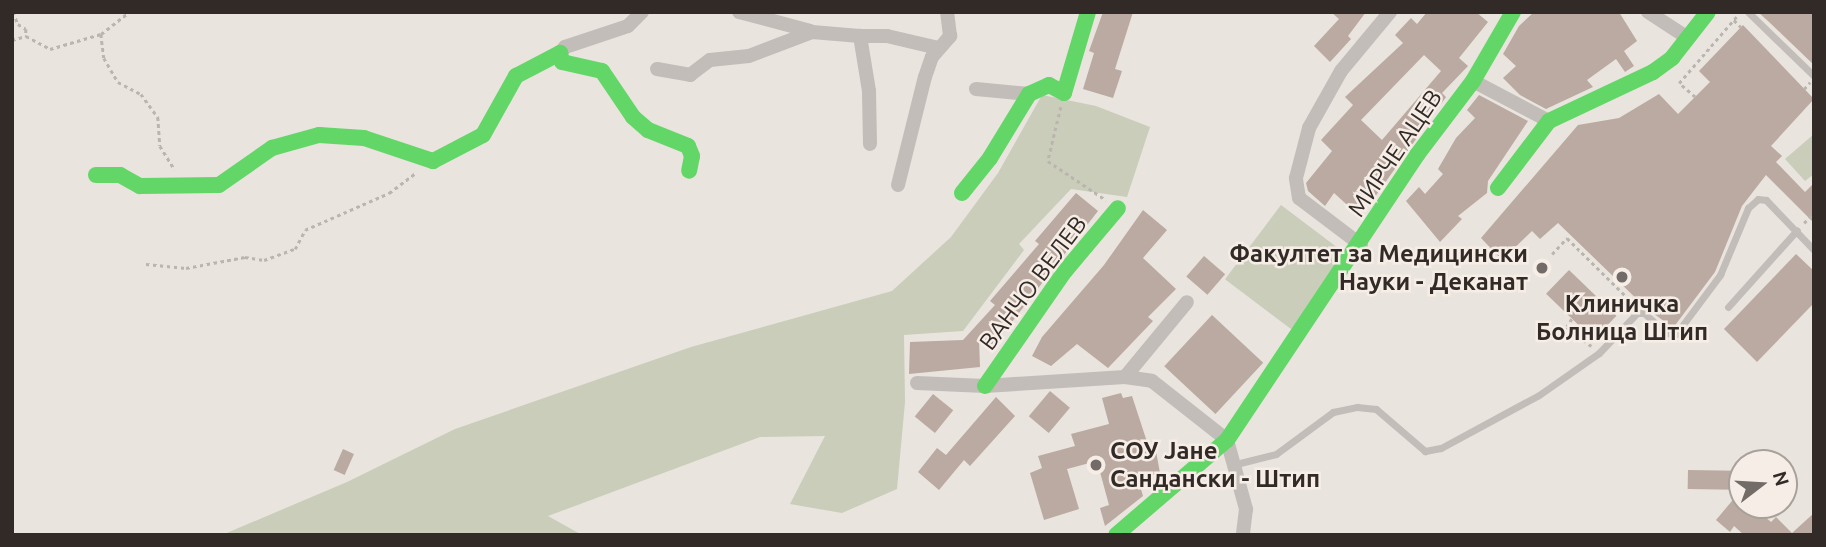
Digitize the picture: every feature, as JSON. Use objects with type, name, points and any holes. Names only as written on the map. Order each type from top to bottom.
[{"type":"street","points":[[96,175],[120,175],[140,187],[219,185],[272,148],[319,135],[364,138],[433,161],[483,135],[516,76],[530,65],[560,53],[565,47],[628,26],[642,12]]},
{"type":"street","points":[[739,12],[812,32],[887,36],[939,48]]},
{"type":"street","points":[[898,185],[925,77],[939,48],[950,36],[947,12]]},
{"type":"street","points":[[976,89],[1029,94],[1049,85],[1064,93],[1088,12]]},
{"type":"street","points":[[1361,245],[1299,198],[1296,178],[1315,117],[1341,71],[1390,12]]},
{"type":"street","name":"МИРЧЕ АЦЕВ","points":[[1116,535],[1227,440],[1361,245],[1417,155],[1473,81],[1513,12]]},
{"type":"street","points":[[1648,12],[1688,38]]},
{"type":"street","points":[[1498,188],[1549,121],[1653,72],[1672,58],[1707,12]]},
{"type":"street","points":[[657,69],[690,75],[710,60],[749,56],[812,32]]},
{"type":"street","points":[[860,36],[869,91],[870,144]]},
{"type":"street","points":[[560,53],[562,62],[602,71],[633,117],[648,130],[688,146],[692,156],[689,171]]},
{"type":"street","points":[[1473,81],[1549,121]]},
{"type":"street","points":[[962,193],[990,159],[1029,94]]},
{"type":"street","name":"ВАНЧО ВЕЛЕВ","points":[[985,386],[1065,271],[1118,208]]},
{"type":"street","points":[[1125,377],[1187,302]]},
{"type":"street","points":[[917,383],[985,386],[1125,377],[1152,381],[1227,440],[1236,464],[1246,509],[1243,535]]},
{"type":"lane","points":[[1748,12],[1814,76]]},
{"type":"lane","points":[[1236,464],[1276,454],[1334,412],[1357,407],[1376,409],[1425,451],[1441,448],[1539,395],[1599,353],[1637,313],[1644,313],[1666,333],[1676,334],[1720,275],[1748,208],[1758,199],[1766,200],[1814,250]]},
{"type":"lane","points":[[1728,307],[1797,230]]},
{"type":"path","points":[[13,12],[18,24],[26,29],[26,36]]},
{"type":"path","points":[[12,40],[26,36],[50,49],[101,34],[129,12]]},
{"type":"path","points":[[1695,97],[1679,83],[1740,12]]},
{"type":"path","points":[[1734,20],[1741,27]]},
{"type":"path","points":[[101,34],[104,58],[118,82],[141,94],[158,117],[160,146],[175,170],[172,187]]},
{"type":"path","points":[[1064,93],[1048,161],[1118,208]]},
{"type":"path","points":[[146,264],[186,268],[245,257],[264,260],[295,249],[305,230],[389,193],[433,161]]},
{"type":"path","points":[[1797,230],[1814,214]]},
{"type":"path","points":[[1552,254],[1567,238],[1633,303],[1628,310]]},
{"type":"path","points":[[1572,319],[1567,327],[1590,347],[1597,339]]},
{"type":"green space","points":[[1042,95],[1096,106],[1150,127],[1127,197],[1071,189],[1019,244],[1024,250],[963,331],[904,335],[905,402],[897,489],[842,513],[790,504],[825,436],[760,437],[548,516],[582,535],[222,535],[347,482],[455,429],[691,347],[892,291],[951,237],[998,173]]},
{"type":"green space","points":[[1814,134],[1814,174],[1805,181],[1785,159]]},
{"type":"green space","points":[[1281,205],[1347,255],[1291,329],[1225,279]]},
{"type":"building","points":[[1103,12],[1133,12],[1115,69],[1122,71],[1113,98],[1083,89],[1094,53],[1089,51]]},
{"type":"building","points":[[1331,12],[1366,12],[1348,36],[1351,39],[1330,62],[1314,46],[1339,19]]},
{"type":"building","points":[[1427,12],[1476,12],[1488,22],[1459,58],[1468,66],[1442,93],[1446,97],[1372,201],[1367,197],[1355,212],[1334,193],[1325,206],[1308,191],[1306,183],[1332,151],[1321,140],[1353,105],[1345,97],[1403,43],[1395,35],[1411,18],[1417,24]],"holes":[[[1424,55],[1441,71],[1382,140],[1361,120]]]},
{"type":"building","points":[[1534,12],[1619,12],[1637,41],[1624,51],[1634,66],[1625,72],[1616,59],[1587,80],[1593,87],[1546,109],[1520,95],[1503,78],[1516,66],[1503,54],[1519,26]]},
{"type":"building","points":[[1758,12],[1814,12],[1814,65],[1768,21]]},
{"type":"building","points":[[1743,25],[1814,99],[1771,146],[1782,156],[1776,162],[1805,192],[1814,183],[1814,223],[1766,175],[1742,206],[1715,272],[1673,328],[1645,307],[1558,223],[1540,239],[1532,231],[1502,260],[1481,238],[1578,125],[1619,118],[1659,94],[1678,114],[1710,82],[1699,71]]},
{"type":"building","points":[[1479,95],[1528,121],[1488,181],[1487,193],[1458,216],[1462,219],[1440,242],[1406,201],[1419,187],[1425,194],[1443,174],[1438,169],[1456,138],[1475,118],[1467,110]]},
{"type":"building","points":[[1076,193],[1098,211],[991,349],[979,339],[980,367],[909,374],[910,342],[963,340],[995,305],[990,301],[1039,244],[1035,241]]},
{"type":"building","points":[[1143,210],[1167,230],[1143,258],[1176,289],[1148,317],[1153,321],[1108,368],[1077,344],[1051,366],[1032,356],[1042,337],[1104,265]]},
{"type":"building","points":[[1796,254],[1814,271],[1814,303],[1757,362],[1724,329]]},
{"type":"building","points":[[1204,256],[1225,274],[1207,295],[1186,276]]},
{"type":"building","points":[[1569,270],[1616,316],[1594,340],[1546,294]]},
{"type":"building","points":[[1212,315],[1263,363],[1215,414],[1164,366]]},
{"type":"building","points":[[1050,391],[1070,408],[1049,433],[1029,416]]},
{"type":"building","points":[[1121,393],[1123,398],[1132,396],[1150,451],[1156,451],[1160,473],[1138,479],[1143,496],[1105,526],[1100,508],[1109,505],[1097,461],[1067,469],[1079,509],[1044,520],[1030,473],[1042,468],[1038,456],[1075,446],[1071,434],[1109,424],[1102,398]]},
{"type":"building","points":[[933,394],[953,410],[935,433],[915,417]]},
{"type":"building","points":[[996,397],[1015,416],[970,466],[964,460],[939,490],[918,472],[937,448],[946,455]]},
{"type":"building","points":[[343,449],[354,454],[345,475],[334,470]]},
{"type":"building","points":[[1688,470],[1728,471],[1728,490],[1688,489]]},
{"type":"building","points":[[1728,506],[1728,519],[1767,519],[1771,522],[1778,519],[1792,533],[1814,513],[1814,535],[1744,535],[1734,526],[1730,532],[1716,520]]},
{"type":"traffic: fast","points":[[962,193],[990,158],[1029,94],[1049,85],[1064,93],[1088,12]]},
{"type":"traffic: fast","points":[[1116,535],[1227,440],[1417,155],[1473,81],[1513,12]]},
{"type":"traffic: fast","points":[[1498,188],[1549,121],[1653,72],[1672,58],[1708,12]]},
{"type":"traffic: fast","points":[[96,175],[120,175],[140,186],[219,185],[272,148],[319,135],[364,138],[433,161],[483,135],[516,76],[560,53],[562,62],[602,71],[633,117],[648,130],[688,146],[692,156],[689,171]]},
{"type":"traffic: fast","points":[[985,386],[1065,271],[1118,208]]},
{"type":"place","name":"Факултет за Медицински Науки - Деканат","points":[[1542,268]]},
{"type":"place","name":"Клиничка Болница Штип","points":[[1622,277]]},
{"type":"place","name":"СОУ Јане Сандански - Штип","points":[[1096,465]]}]
